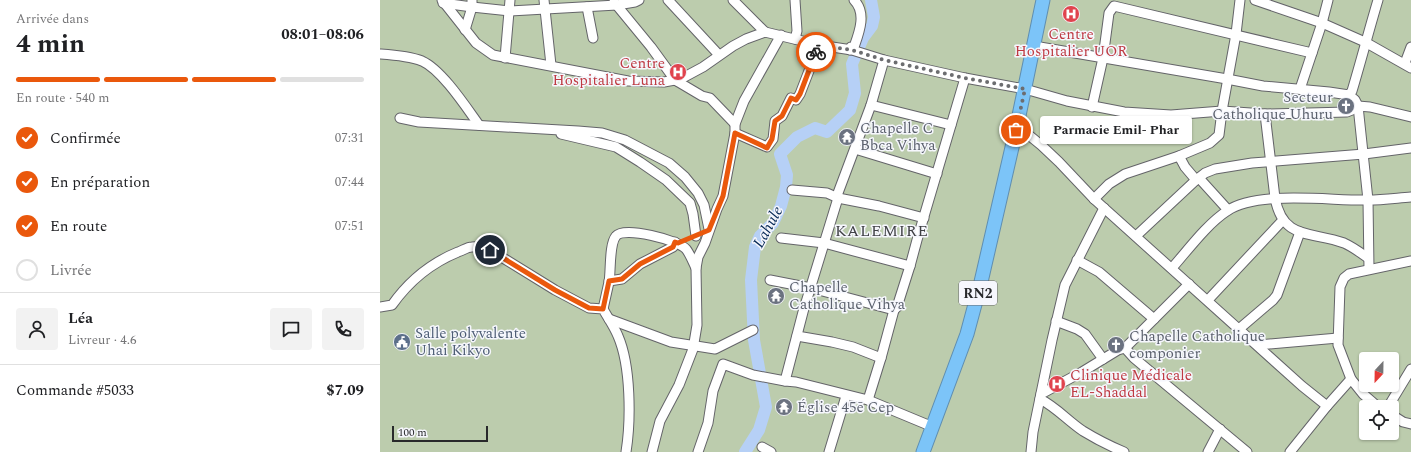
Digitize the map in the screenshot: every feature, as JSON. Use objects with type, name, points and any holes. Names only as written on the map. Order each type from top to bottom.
[{"type":"highway","name":"RN2","points":[[923,452],[967,334],[981,282],[1016,130],[1043,0]]},
{"type":"street","points":[[505,58],[510,0]]},
{"type":"street","points":[[442,1],[472,4],[510,11],[545,5],[587,7],[639,0]]},
{"type":"street","points":[[668,0],[719,55]]},
{"type":"street","points":[[733,0],[765,32]]},
{"type":"street","points":[[795,0],[797,31],[795,39]]},
{"type":"street","points":[[851,50],[851,47],[854,47],[860,31],[861,21],[858,4],[854,0]]},
{"type":"street","points":[[1094,199],[1109,184],[1125,174],[1179,156],[1210,143],[1219,135],[1227,79],[1236,34],[1240,0]]},
{"type":"street","points":[[1255,0],[1280,4],[1365,42],[1408,66],[1411,47]]},
{"type":"street","points":[[1300,89],[1328,0]]},
{"type":"street","points":[[1349,95],[1352,90],[1378,0]]},
{"type":"street","points":[[442,1],[476,43],[493,55],[628,81],[664,82],[676,80],[703,67],[719,55],[746,39],[765,32],[819,45],[851,50],[884,60],[965,78],[1025,89],[1092,107],[1124,112],[1171,116],[1222,111],[1265,114],[1347,112],[1358,106],[1370,107],[1411,117]]},
{"type":"street","points":[[614,3],[651,47],[676,80],[702,96],[710,98],[735,128],[767,148],[772,139],[775,121],[782,116],[791,98],[796,100],[800,94],[819,45]]},
{"type":"street","points":[[465,30],[472,4]]},
{"type":"street","points":[[545,5],[551,65]]},
{"type":"street","points":[[1092,107],[1103,58],[1110,9],[1114,6],[1133,5],[1236,34],[1312,53]]},
{"type":"street","points":[[587,7],[594,38]]},
{"type":"street","points":[[652,452],[660,421],[679,385],[693,345],[696,325],[696,268],[698,257],[723,196],[735,128],[744,101],[781,35]]},
{"type":"street","points":[[1034,46],[1263,86],[1349,95],[1355,100],[1358,106],[1364,154],[1368,200],[1369,269]]},
{"type":"street","points":[[380,54],[412,58],[424,62],[438,74],[480,125]]},
{"type":"street","points":[[785,381],[838,198],[838,193],[871,105],[884,60]]},
{"type":"street","points":[[868,400],[894,310],[897,307],[910,266],[965,78]]},
{"type":"street","points":[[871,105],[951,125]]},
{"type":"street","points":[[1265,114],[1272,161],[1275,198],[1277,208],[1283,220],[1292,230],[1345,244],[1368,258]]},
{"type":"street","points":[[400,118],[419,122],[602,133],[626,140],[669,163],[685,177],[698,193],[704,204],[709,230]]},
{"type":"street","points":[[542,129],[616,147],[666,180],[690,203],[696,236]]},
{"type":"street","points":[[1016,130],[1025,132],[1041,146],[1059,162],[1094,199],[1307,390],[1327,406]]},
{"type":"street","points":[[1136,236],[1205,173],[1215,169],[1272,161],[1364,154],[1411,148]]},
{"type":"street","points":[[854,149],[937,174]]},
{"type":"street","points":[[1179,156],[1185,168],[1198,179],[1228,210]]},
{"type":"street","points":[[792,190],[826,193],[838,198],[878,206],[924,218]]},
{"type":"street","points":[[1172,268],[1217,218],[1228,210],[1244,203],[1275,198],[1368,200],[1411,197]]},
{"type":"street","points":[[1031,452],[1033,432],[1065,285],[1104,208]]},
{"type":"street","points":[[1208,300],[1283,220]]},
{"type":"street","points":[[609,281],[622,279],[640,264],[673,247],[677,243],[709,230]]},
{"type":"street","points":[[626,452],[628,435],[628,384],[618,336],[603,309],[609,281],[612,247],[616,236],[622,232],[644,234],[677,243],[686,249],[696,268]]},
{"type":"street","points":[[1239,329],[1277,295],[1300,232]]},
{"type":"street","points":[[781,238],[824,243],[910,266]]},
{"type":"street","points":[[380,307],[392,304],[414,279],[440,260],[472,247],[482,247],[490,250],[555,290],[589,308],[603,309]]},
{"type":"street","points":[[1396,264],[1411,253]]},
{"type":"street","points":[[1077,260],[1099,272],[1154,319]]},
{"type":"street","points":[[1370,400],[1350,379],[1338,345],[1340,287],[1344,278],[1349,274],[1411,261]]},
{"type":"street","points":[[770,280],[811,288],[894,310]]},
{"type":"street","points":[[1041,396],[1118,350],[1125,348],[1189,284]]},
{"type":"street","points":[[609,319],[671,342],[715,349],[753,330]]},
{"type":"street","points":[[1056,321],[1077,329],[1085,334],[1103,359]]},
{"type":"street","points":[[797,336],[853,347],[881,358]]},
{"type":"street","points":[[1258,345],[1338,338]]},
{"type":"street","points":[[1125,348],[1134,358],[1247,452]]},
{"type":"street","points":[[698,452],[708,422],[713,391],[724,364],[754,375],[796,382],[846,396],[868,400],[933,427]]},
{"type":"street","points":[[1392,400],[1411,369]]},
{"type":"street","points":[[1290,452],[1350,379]]},
{"type":"street","points":[[829,452],[846,396]]},
{"type":"street","points":[[1041,396],[1082,430],[1101,442],[1124,452]]},
{"type":"street","points":[[1399,419],[1411,424]]},
{"type":"street","points":[[1208,452],[1220,429]]},
{"type":"street","points":[[762,447],[771,452]]},
{"type":"green space","points":[[380,0],[1411,0],[1411,452],[380,452]]},
{"type":"waterway","name":"Lahule","points":[[745,452],[759,430],[766,407],[754,340],[751,280],[755,247],[760,236],[773,223],[781,206],[786,187],[787,175],[780,154],[797,137],[815,128],[827,132],[850,110],[855,93],[852,64],[863,38],[872,26],[874,17],[871,0]]},
{"type":"way so far","points":[[816,52],[819,45],[852,50],[857,53],[884,60],[965,78],[1025,89],[1016,130]]},
{"type":"place","name":"Centre Hospitalier UOR","points":[[1071,14]]},
{"type":"place","name":"Centre Hospitalier Luna","points":[[678,72]]},
{"type":"place","name":"Secteur Catholique Uhuru","points":[[1346,106]]},
{"type":"place","name":"Parmacie Emil- Phar","points":[[1016,130]]},
{"type":"place","name":"Chapelle C Bbca Vihya","points":[[847,137]]},
{"type":"place","name":"Chapelle Catholique Vihya","points":[[776,296]]},
{"type":"place","name":"Salle polyvalente Uhai Kikyo","points":[[402,342]]},
{"type":"place","name":"Chapelle Catholique componier","points":[[1116,345]]},
{"type":"place","name":"Clinique Médicale EL-Shaddal","points":[[1057,384]]},
{"type":"place","name":"Église 45ē Cep","points":[[784,407]]},
{"type":"district","name":"KALEMIRE","points":[[882,231]]},
{"type":"route","points":[[490,250],[555,290],[589,308],[603,309],[609,281],[622,279],[640,264],[673,247],[675,242],[678,243],[709,230],[723,196],[735,133],[767,148],[772,139],[775,121],[782,116],[791,98],[796,100],[800,94],[816,52]]}]
